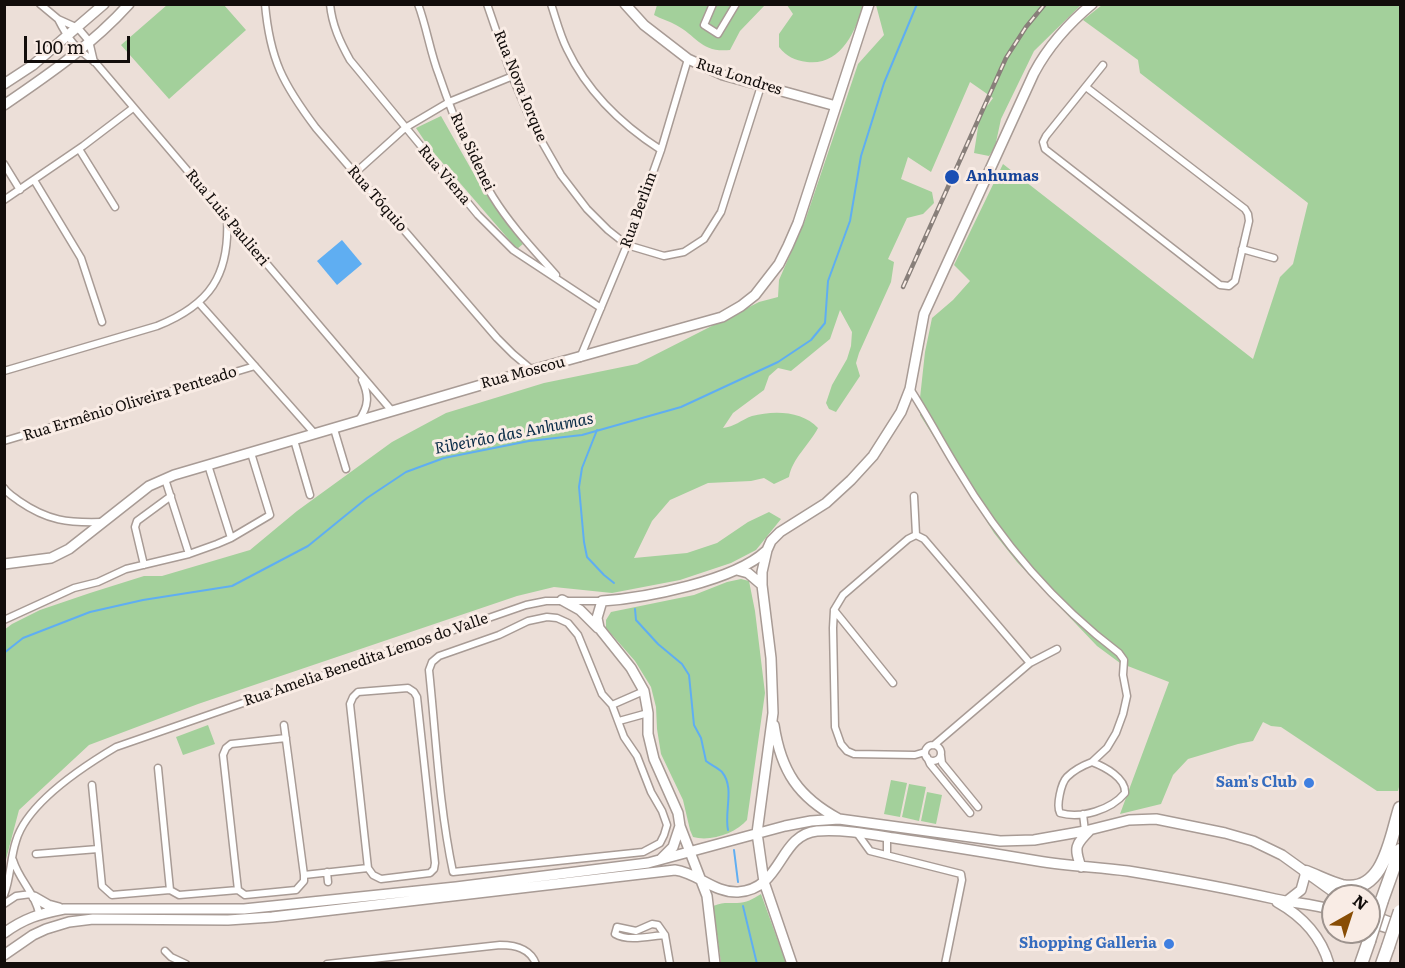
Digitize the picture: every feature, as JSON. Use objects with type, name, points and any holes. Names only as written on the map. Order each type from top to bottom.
[{"type":"highway","points":[[1306,872],[1343,886],[1358,885],[1369,881],[1377,873],[1383,861],[1401,808]]},
{"type":"highway","points":[[1361,963],[1401,849]]},
{"type":"highway","points":[[1382,963],[1401,911]]},
{"type":"main road","points":[[4,84],[33,65],[104,4]]},
{"type":"main road","points":[[4,105],[43,79],[129,4]]},
{"type":"main road","name":"Rua Londres","points":[[625,4],[644,26],[688,60],[723,75],[836,106]]},
{"type":"main road","name":"Rua Moscou","points":[[4,564],[51,558],[69,549],[149,486],[165,479],[532,370],[722,317],[741,306],[755,295],[779,264],[798,223],[869,4]]},
{"type":"main road","name":"Rua Amelia Benedita Lemos do Valle","points":[[602,601],[663,592],[736,570],[754,562],[767,550],[771,541],[780,532],[826,503],[873,456],[901,412],[910,390],[924,314],[1034,73],[1056,39],[1072,20],[1092,4]]},
{"type":"main road","points":[[767,550],[762,572],[762,585],[771,658],[772,713],[777,747],[787,772],[803,794],[839,819]]},
{"type":"main road","points":[[736,570],[748,573],[762,585]]},
{"type":"main road","points":[[562,600],[580,610],[598,628],[631,668],[644,691],[648,713],[648,734],[654,759],[675,807],[707,896],[715,963]]},
{"type":"main road","points":[[598,628],[597,618],[602,601]]},
{"type":"main road","points":[[772,713],[757,833],[764,882],[792,963]]},
{"type":"main road","points":[[4,933],[19,922],[39,913],[64,909],[244,909],[456,887],[659,860],[757,833],[811,821],[839,819],[1000,841],[1034,840],[1129,820],[1156,819],[1253,842],[1282,855],[1322,884]]},
{"type":"main road","points":[[659,860],[673,847],[680,826]]},
{"type":"main road","points":[[1081,867],[1077,855],[1077,843],[1088,830]]},
{"type":"main road","points":[[4,955],[46,928],[93,919],[188,921],[272,917],[490,893],[657,871],[686,872],[724,891],[737,892],[749,890],[764,882],[775,871],[788,849],[806,834],[816,831],[857,833],[1081,867],[1125,871],[1321,908]]},
{"type":"main road","points":[[1287,901],[1301,890],[1306,872]]},
{"type":"main road","points":[[32,896],[48,905],[64,909]]},
{"type":"main road","points":[[1264,896],[1293,912],[1305,922],[1315,934],[1329,963]]},
{"type":"main road","points":[[33,935],[40,924],[39,913]]},
{"type":"main road","points":[[1381,918],[1401,926]]},
{"type":"main road","points":[[1381,926],[1401,932]]},
{"type":"street","name":"Rua Luis Paulieri","points":[[40,4],[58,19],[78,28],[89,41],[95,62]]},
{"type":"street","name":"Rua Tóquio","points":[[265,4],[271,49],[279,70],[302,110],[497,338],[532,370]]},
{"type":"street","name":"Rua Viena","points":[[330,4],[337,33],[350,60],[478,215],[520,255],[601,308]]},
{"type":"street","name":"Rua Sidenei","points":[[418,4],[448,102],[472,156],[493,196],[529,245],[562,281]]},
{"type":"street","name":"Rua Nova Iorque","points":[[487,4],[534,128],[561,175],[587,209],[627,245]]},
{"type":"street","points":[[551,4],[566,48],[586,80],[616,115],[637,134],[661,150]]},
{"type":"street","points":[[713,4],[704,25],[718,34],[736,4]]},
{"type":"street","name":"Rua Luis Paulieri","points":[[58,19],[67,37],[78,50],[95,62],[392,411]]},
{"type":"street","name":"Rua Berlim","points":[[580,358],[627,245],[661,150],[688,60]]},
{"type":"street","points":[[1086,87],[1245,209],[1249,221],[1235,280],[1229,286],[1220,285],[1046,149],[1043,142],[1046,136],[1103,65]]},
{"type":"street","points":[[355,173],[405,128],[448,102],[513,76]]},
{"type":"street","points":[[627,245],[664,256],[684,252],[704,239],[721,212],[761,86]]},
{"type":"street","points":[[4,200],[79,149],[133,108]]},
{"type":"street","points":[[79,149],[115,207]]},
{"type":"street","points":[[4,164],[20,190]]},
{"type":"street","points":[[34,180],[81,258],[102,322]]},
{"type":"street","points":[[4,371],[157,326],[177,318],[199,303],[211,290],[221,270],[228,242],[227,218]]},
{"type":"street","points":[[520,255],[529,245]]},
{"type":"street","points":[[1242,249],[1274,258]]},
{"type":"street","points":[[534,265],[540,258]]},
{"type":"street","points":[[199,303],[315,434]]},
{"type":"street","name":"Rua Ermênio Oliveira Penteado","points":[[4,441],[255,366]]},
{"type":"street","name":"Rua Luis Paulieri","points":[[358,422],[368,404],[367,390],[360,374]]},
{"type":"street","points":[[910,390],[988,515],[1022,561],[1074,618],[1119,653],[1124,660],[1123,675],[1127,696],[1116,733],[1107,748],[1092,762],[1068,776],[1058,805],[1060,813],[1083,814],[1110,805],[1125,794],[1126,788],[1122,781],[1106,768],[1092,762]]},
{"type":"street","points":[[334,429],[346,469]]},
{"type":"street","points":[[294,440],[310,495]]},
{"type":"street","points":[[4,620],[74,588],[98,582],[126,569],[189,554],[231,538],[270,515],[251,453]]},
{"type":"street","points":[[208,465],[231,538]]},
{"type":"street","points":[[165,479],[189,554]]},
{"type":"street","points":[[4,488],[27,506],[48,517],[70,523],[103,522]]},
{"type":"street","points":[[144,565],[135,527],[137,521],[171,496]]},
{"type":"street","points":[[914,496],[916,535]]},
{"type":"street","points":[[916,535],[908,539],[843,595],[834,610],[835,727],[841,744],[847,751],[862,755],[926,755],[935,761],[941,755]]},
{"type":"street","points":[[916,535],[924,539],[1030,663]]},
{"type":"street","name":"Rua Amelia Benedita Lemos do Valle","points":[[4,895],[11,874],[16,840],[22,826],[73,776],[116,747],[526,604],[562,600],[602,601]]},
{"type":"street","points":[[834,610],[893,683]]},
{"type":"street","points":[[453,872],[643,852],[660,843],[667,825],[637,756],[624,737],[612,705],[602,694],[574,630],[568,623],[557,618],[538,618],[528,621],[499,635],[438,656],[432,662],[429,670],[445,828],[453,872],[456,887]]},
{"type":"street","points":[[926,755],[929,747],[1030,663],[1057,649]]},
{"type":"street","points":[[408,688],[417,697],[434,868],[430,873],[381,879],[373,876],[368,868],[350,704],[358,692],[408,688]]},
{"type":"street","points":[[612,705],[644,691]]},
{"type":"street","points":[[619,722],[648,713]]},
{"type":"street","points":[[92,785],[102,886],[112,895],[170,890],[179,895],[238,890],[245,894],[296,890],[304,881],[304,875],[284,725]]},
{"type":"street","points":[[238,890],[223,755],[231,744],[286,738]]},
{"type":"street","points":[[934,745],[940,750],[942,762],[978,807]]},
{"type":"street","points":[[926,755],[969,813]]},
{"type":"street","points":[[158,768],[170,890]]},
{"type":"street","points":[[1083,814],[1088,830]]},
{"type":"street","points":[[857,833],[870,851],[961,874],[962,880],[945,963]]},
{"type":"street","points":[[887,837],[888,855]]},
{"type":"street","points":[[36,854],[98,849]]},
{"type":"street","points":[[12,856],[39,913]]},
{"type":"street","points":[[304,875],[368,868]]},
{"type":"street","points":[[327,872],[328,882]]},
{"type":"street","points":[[4,904],[16,896],[32,896]]},
{"type":"street","points":[[665,935],[621,937],[615,934],[615,929],[623,927],[636,931],[652,924],[657,925],[665,935],[670,963]]},
{"type":"street","points":[[327,963],[500,945],[515,945],[525,950],[536,963]]},
{"type":"street","points":[[165,951],[172,960],[186,963]]},
{"type":"street","points":[[398,963],[405,955]]},
{"type":"green space","points":[[167,5],[224,5],[246,30],[169,99],[121,45]]},
{"type":"green space","points":[[657,5],[765,5],[740,31],[730,50],[720,50],[700,43],[683,29],[654,15]]},
{"type":"green space","points":[[787,5],[863,5],[856,26],[845,45],[829,59],[807,62],[791,58],[779,47],[779,34],[793,14]]},
{"type":"green space","points":[[876,5],[1081,5],[1034,51],[1001,119],[995,147],[989,156],[974,153],[981,108],[988,105],[993,98],[970,82],[931,172],[908,157],[901,179],[932,192],[934,203],[923,214],[907,218],[888,259],[894,262],[891,282],[856,363],[860,376],[836,412],[829,409],[826,403],[832,385],[847,359],[852,332],[840,310],[830,339],[791,371],[778,368],[769,376],[764,390],[733,413],[723,428],[752,416],[769,413],[788,413],[812,422],[818,428],[797,458],[789,477],[774,484],[764,478],[751,481],[708,483],[670,500],[652,521],[634,558],[687,553],[717,543],[748,522],[769,512],[781,519],[756,550],[731,563],[680,580],[612,593],[554,587],[517,596],[198,704],[89,745],[19,810],[5,863],[4,630],[40,610],[90,593],[144,576],[162,576],[250,550],[297,511],[392,442],[446,413],[544,383],[637,364],[759,302],[778,297],[779,280],[806,218],[858,64],[884,35]]},
{"type":"green space","points":[[1102,5],[1400,5],[1400,783],[1398,791],[1377,791],[1281,727],[1263,722],[1253,741],[1188,759],[1173,775],[1161,804],[1120,814],[1169,682],[1120,663],[1097,646],[1017,562],[994,533],[920,415],[925,352],[932,318],[970,281],[954,265],[1003,164],[1253,359],[1280,277],[1293,264],[1308,203],[1140,73],[1138,60],[1083,20]]},
{"type":"green space","points":[[441,116],[483,190],[523,244],[517,249],[428,146],[416,128]]},
{"type":"green space","points":[[741,579],[749,581],[765,693],[747,820],[736,829],[723,835],[707,838],[693,837],[683,800],[661,754],[656,707],[651,687],[635,661],[606,628],[606,620],[611,612],[694,595]]},
{"type":"green space","points":[[208,725],[215,744],[183,755],[176,737]]},
{"type":"green space","points":[[891,780],[907,783],[900,817],[884,814]]},
{"type":"green space","points":[[909,784],[926,787],[919,821],[902,817]]},
{"type":"green space","points":[[927,792],[942,795],[936,824],[921,821]]},
{"type":"green space","points":[[761,894],[786,963],[721,963],[713,906],[743,902]]},
{"type":"water","points":[[342,240],[362,264],[337,285],[317,261]]},
{"type":"waterway","name":"Ribeirão das Anhumas","points":[[4,653],[23,638],[90,612],[143,600],[232,586],[308,546],[367,498],[406,472],[444,458],[529,441],[582,435],[681,407],[778,362],[811,340],[825,323],[828,281],[850,221],[861,156],[884,83],[917,4]]},
{"type":"waterway","points":[[597,430],[582,468],[579,487],[584,542],[587,557],[614,583]]},
{"type":"waterway","points":[[635,609],[636,620],[658,644],[682,664],[689,675],[694,725],[701,738],[706,761],[722,772],[728,785],[728,830]]},
{"type":"waterway","points":[[734,850],[738,882]]},
{"type":"waterway","points":[[743,906],[757,964]]},
{"type":"railway","points":[[903,287],[1006,58],[1026,27],[1045,4]]},
{"type":"place","name":"Anhumas","points":[[952,177]]},
{"type":"place","name":"Sam's Club","points":[[1309,783]]},
{"type":"place","name":"Shopping Galleria","points":[[1169,944]]}]
